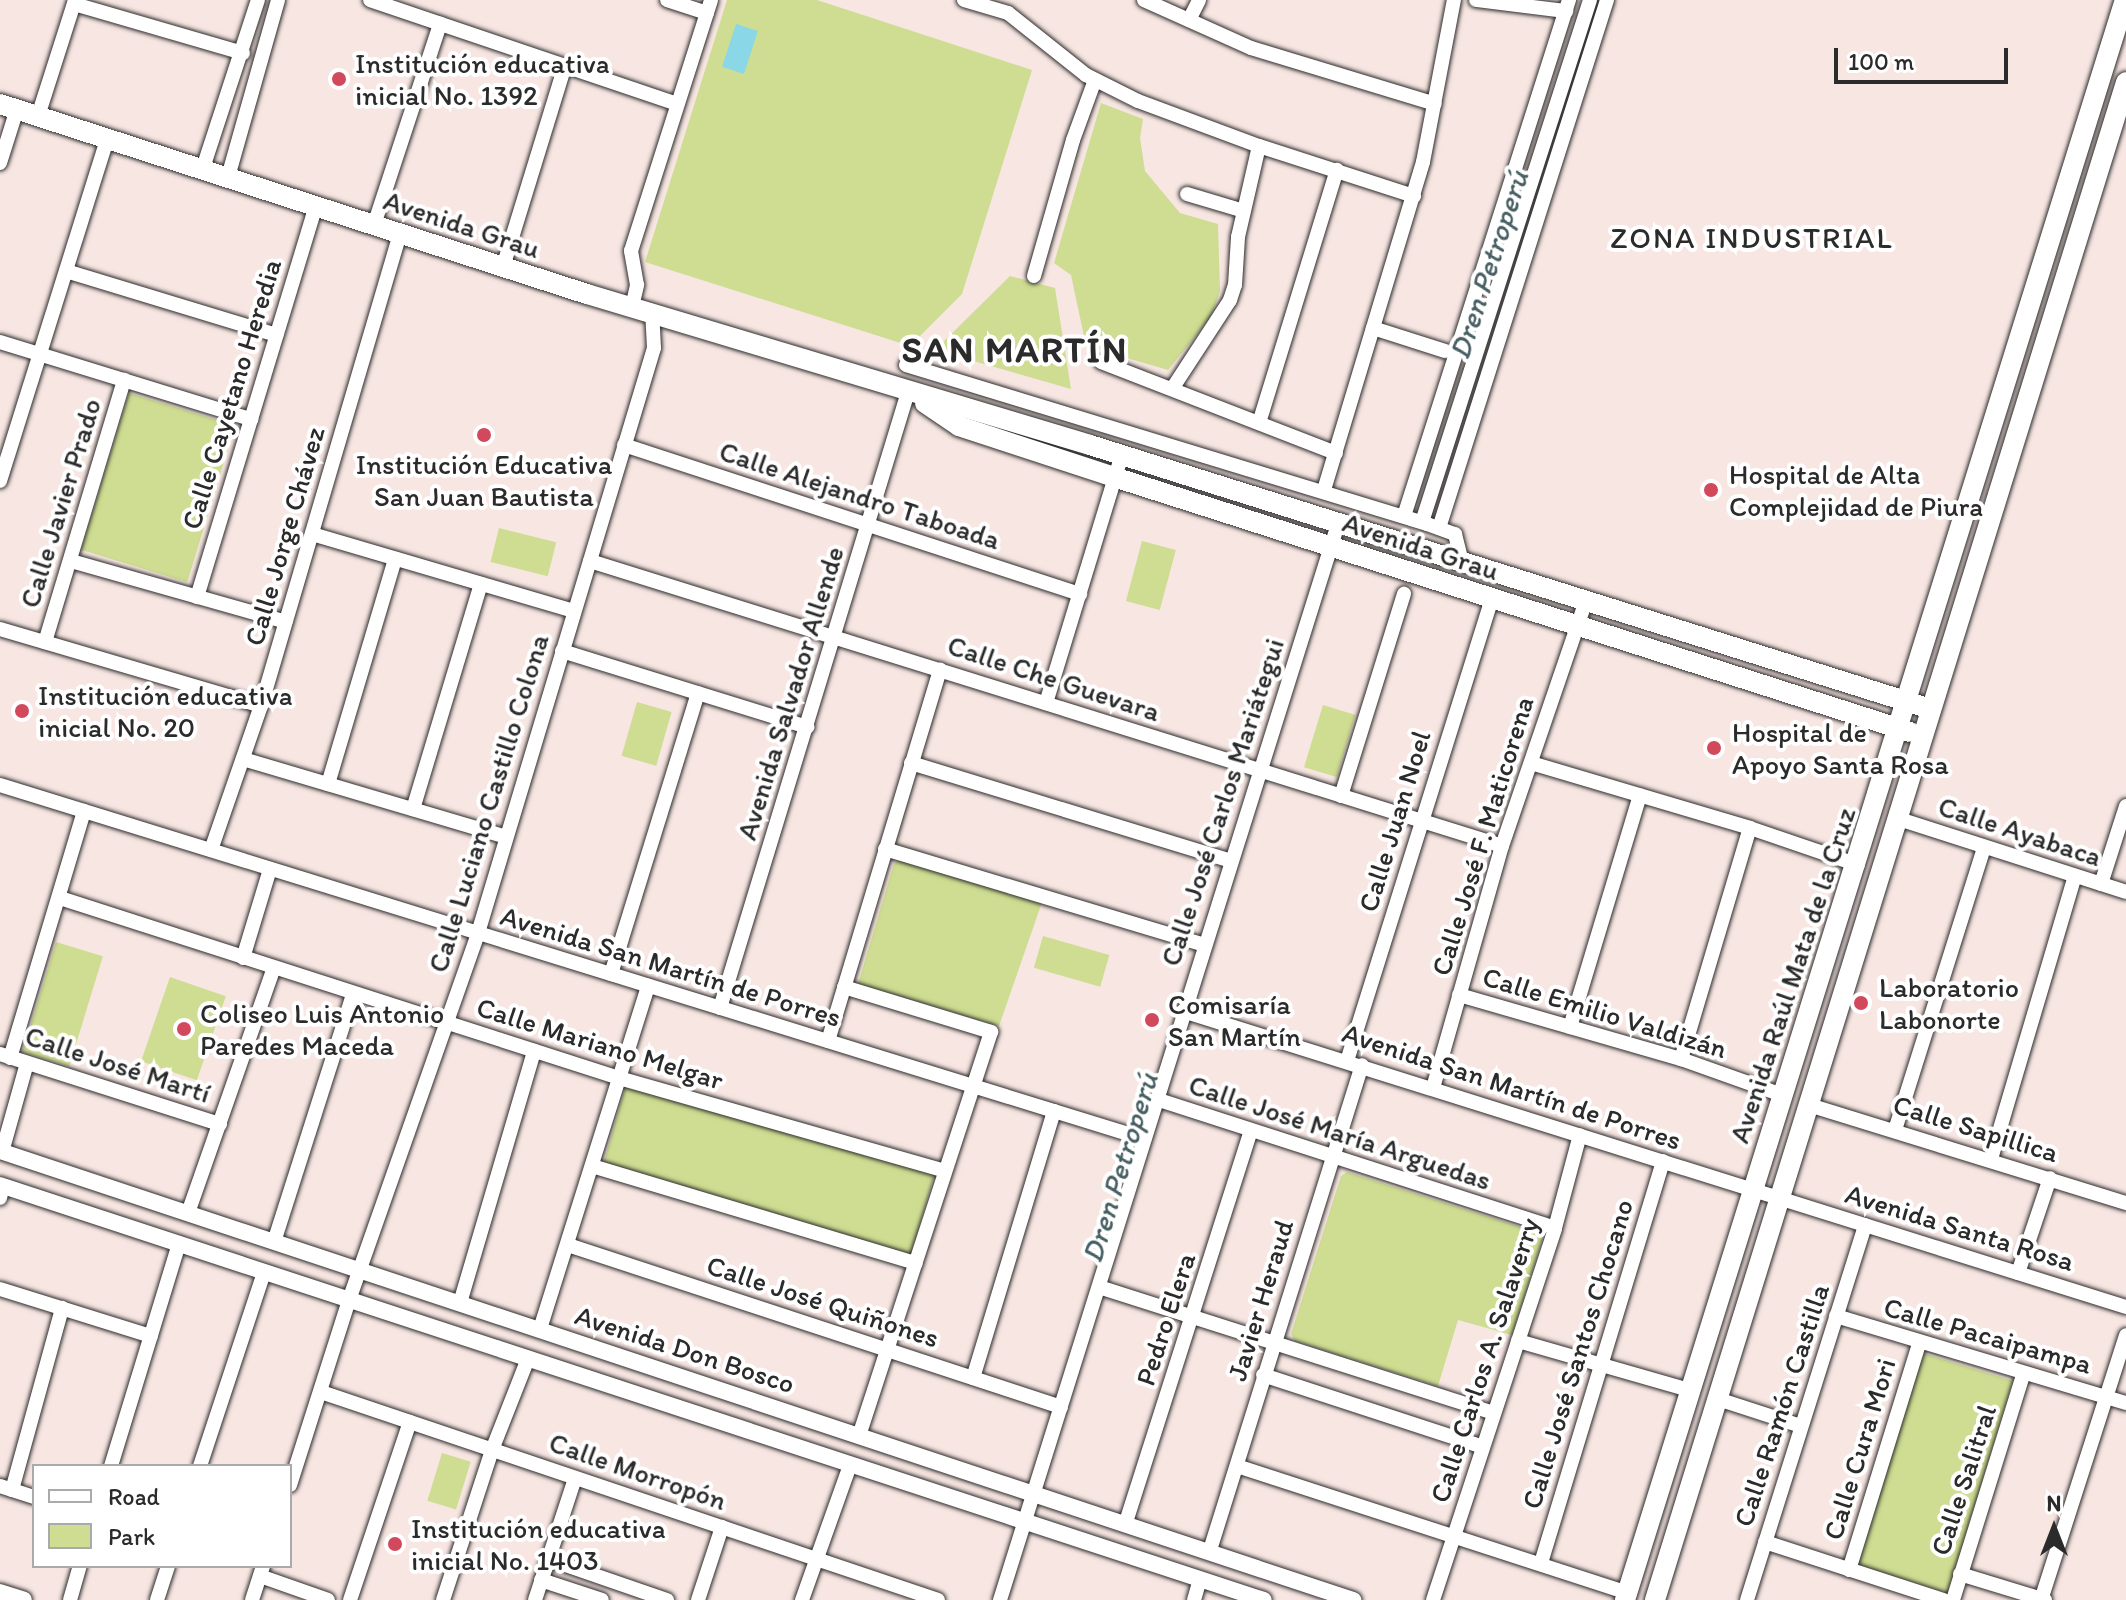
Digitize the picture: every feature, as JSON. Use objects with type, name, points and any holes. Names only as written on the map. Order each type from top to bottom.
[{"type":"main road","name":"Avenida Raúl Mata de la Cruz","points":[[1627,1596],[1782,1095],[1858,865],[2125,0]]},
{"type":"main road","name":"Avenida Raúl Mata de la Cruz","points":[[1655,1600],[2126,82]]},
{"type":"main road","name":"Avenida Grau","points":[[8,106],[652,314],[1122,455],[1931,709]]},
{"type":"main road","name":"Avenida Grau","points":[[908,392],[959,426],[1924,736]]},
{"type":"street","points":[[203,168],[258,0]]},
{"type":"street","points":[[228,177],[278,0]]},
{"type":"street","points":[[632,307],[637,285],[631,251],[709,7],[667,0]]},
{"type":"street","points":[[964,0],[1008,13],[1095,80],[1138,101],[1259,146],[1414,196]]},
{"type":"street","points":[[1144,0],[1251,48],[1435,104]]},
{"type":"street","points":[[1189,20],[1199,0]]},
{"type":"street","points":[[1324,490],[1414,196],[1454,0]]},
{"type":"street","points":[[1404,516],[1568,6],[1476,0]]},
{"type":"street","points":[[1422,522],[1590,0]]},
{"type":"street","points":[[1439,528],[1607,0]]},
{"type":"street","points":[[377,1],[677,104]]},
{"type":"street","points":[[38,116],[75,2],[243,53]]},
{"type":"street","points":[[374,225],[440,24]]},
{"type":"street","points":[[503,267],[565,66]]},
{"type":"street","points":[[1034,276],[1073,140],[1095,80]]},
{"type":"street","points":[[0,163],[8,106]]},
{"type":"street","points":[[0,481],[107,139]]},
{"type":"street","points":[[1172,389],[1230,300],[1244,211],[1259,146]]},
{"type":"street","points":[[1259,423],[1337,170]]},
{"type":"street","points":[[1187,194],[1244,211]]},
{"type":"street","name":"Calle Cayetano Heredia","points":[[197,597],[316,206]]},
{"type":"street","name":"Calle Jorge Chávez","points":[[211,850],[261,706],[400,233]]},
{"type":"street","points":[[66,271],[276,335]]},
{"type":"street","name":"Calle Luciano Castillo Colona","points":[[292,1479],[349,1300],[478,933],[654,348],[652,314]]},
{"type":"street","points":[[1373,328],[1445,351]]},
{"type":"street","points":[[0,342],[251,419]]},
{"type":"street","points":[[1101,362],[1336,453]]},
{"type":"street","points":[[906,365],[1324,490],[1439,528],[1455,534],[1462,563]]},
{"type":"street","name":"Calle Javier Prado","points":[[45,642],[124,380]]},
{"type":"street","name":"Avenida Salvador Allende","points":[[720,1008],[908,392]]},
{"type":"street","name":"Calle Alejandro Taboada","points":[[624,445],[1080,594]]},
{"type":"street","points":[[1046,703],[1122,455]]},
{"type":"street","name":"Calle José Carlos Mariátegui","points":[[1000,1600],[1338,524]]},
{"type":"street","points":[[312,534],[574,611]]},
{"type":"street","points":[[328,784],[395,559]]},
{"type":"street","points":[[71,561],[286,622]]},
{"type":"street","name":"Calle Che Guevara","points":[[590,561],[835,635],[1502,846]]},
{"type":"street","points":[[413,809],[481,584]]},
{"type":"street","points":[[1341,796],[1404,594]]},
{"type":"street","name":"Calle Juan Noel","points":[[1354,1063],[1420,821],[1492,597]]},
{"type":"street","name":"Calle José F. Maticorena","points":[[1433,1088],[1502,846],[1586,601]]},
{"type":"street","points":[[0,629],[261,706]]},
{"type":"street","points":[[562,651],[807,727]]},
{"type":"street","points":[[828,1041],[940,669]]},
{"type":"street","points":[[611,974],[698,693]]},
{"type":"street","points":[[243,759],[506,837]]},
{"type":"street","points":[[911,763],[1231,861]]},
{"type":"street","points":[[1531,763],[1750,828],[1858,865]]},
{"type":"street","name":"Avenida San Martín de Porres","points":[[1,788],[1144,1139]]},
{"type":"street","points":[[1570,1027],[1640,795]]},
{"type":"street","points":[[2101,884],[2126,806]]},
{"type":"street","points":[[5,1056],[60,898],[84,811]]},
{"type":"street","name":"Calle Ayabaca","points":[[1899,819],[2126,892]]},
{"type":"street","points":[[1681,1059],[1750,828]]},
{"type":"street","points":[[1895,1130],[1984,847]]},
{"type":"street","points":[[885,849],[1204,945]]},
{"type":"street","points":[[243,958],[270,869]]},
{"type":"street","points":[[1991,1159],[2075,876]]},
{"type":"street","name":"Calle Mariano Melgar","points":[[60,898],[619,1078],[945,1171]]},
{"type":"street","points":[[188,1213],[274,968]]},
{"type":"street","points":[[540,1329],[648,986]]},
{"type":"street","points":[[844,987],[991,1032],[859,1435]]},
{"type":"street","points":[[274,1242],[353,994]]},
{"type":"street","name":"Calle Emilio Valdizán","points":[[1459,995],[1681,1059],[1782,1095]]},
{"type":"street","name":"Avenida San Martín de Porres","points":[[1183,1011],[1779,1198]]},
{"type":"street","points":[[460,1303],[534,1051]]},
{"type":"street","name":"Calle José Martí","points":[[5,1056],[220,1124]]},
{"type":"street","points":[[1,1152],[27,1063]]},
{"type":"street","name":"Javier Heraud","points":[[1210,1550],[1332,1157],[1354,1063]]},
{"type":"street","name":"Calle José María Arguedas","points":[[1156,1099],[1555,1228]]},
{"type":"street","name":"Calle Sapillica","points":[[1809,1105],[2126,1203]]},
{"type":"street","points":[[973,1378],[1054,1111]]},
{"type":"street","name":"Pedro Elera","points":[[1126,1522],[1251,1130]]},
{"type":"street","name":"Calle Carlos A. Salaverry","points":[[1433,1600],[1555,1228],[1580,1135]]},
{"type":"street","name":"Avenida Don Bosco","points":[[1,1152],[1126,1522],[1353,1600]]},
{"type":"street","name":"Calle José Santos Chocano","points":[[1541,1563],[1663,1161]]},
{"type":"street","points":[[592,1166],[916,1263]]},
{"type":"street","points":[[2018,1273],[2050,1178]]},
{"type":"street","points":[[1,1190],[179,1244],[527,1361],[1264,1600]]},
{"type":"street","name":"Avenida Santa Rosa","points":[[1779,1198],[2126,1307]]},
{"type":"street","name":"Calle Ramón Castilla","points":[[1747,1600],[1865,1225]]},
{"type":"street","points":[[112,1464],[179,1244]]},
{"type":"street","name":"Calle José Quiñones","points":[[568,1245],[1061,1407]]},
{"type":"street","points":[[201,1464],[264,1272]]},
{"type":"street","points":[[1099,1287],[1493,1413]]},
{"type":"street","points":[[0,1289],[151,1336]]},
{"type":"street","points":[[32,1496],[6,1488],[62,1308]]},
{"type":"street","name":"Calle Pacaipampa","points":[[1836,1316],[1919,1344],[2126,1403]]},
{"type":"street","points":[[1960,1574],[2043,1600],[2126,1335]]},
{"type":"street","points":[[1518,1341],[1692,1391]]},
{"type":"street","name":"Calle Cura Mori","points":[[1849,1570],[1919,1344]]},
{"type":"street","points":[[443,1600],[492,1450],[527,1361]]},
{"type":"street","points":[[1263,1375],[1483,1447]]},
{"type":"street","name":"Calle Salitral","points":[[1953,1600],[2023,1375]]},
{"type":"street","name":"Calle Morropón","points":[[321,1392],[938,1600]]},
{"type":"street","points":[[1718,1399],[1801,1426]]},
{"type":"street","points":[[350,1600],[410,1422]]},
{"type":"street","points":[[802,1600],[850,1465]]},
{"type":"street","points":[[1237,1466],[1541,1563],[1627,1596]]},
{"type":"street","points":[[535,1600],[575,1478]]},
{"type":"street","points":[[698,1600],[722,1527]]},
{"type":"street","points":[[1765,1542],[1944,1600]]},
{"type":"street","points":[[548,1559],[667,1600]]},
{"type":"street","points":[[70,1600],[79,1568]]},
{"type":"street","points":[[157,1600],[167,1568]]},
{"type":"street","points":[[252,1600],[262,1571],[328,1600]]},
{"type":"street","points":[[1194,1600],[1200,1579]]},
{"type":"street","points":[[541,1580],[602,1600]]},
{"type":"street","points":[[0,1592],[24,1600]]},
{"type":"green space","points":[[727,0],[817,0],[1032,70],[962,294],[910,346],[645,262]]},
{"type":"green space","points":[[1101,103],[1143,119],[1140,138],[1145,171],[1180,213],[1218,224],[1220,291],[1211,317],[1168,370],[1086,346],[1071,275],[1054,263]]},
{"type":"green space","points":[[1010,276],[1055,288],[1071,389],[935,350]]},
{"type":"green space","points":[[129,393],[235,425],[187,582],[81,550]]},
{"type":"green space","points":[[499,528],[556,542],[548,576],[491,562]]},
{"type":"green space","points":[[1142,541],[1176,550],[1160,610],[1126,601]]},
{"type":"green space","points":[[637,702],[672,712],[656,766],[622,756]]},
{"type":"green space","points":[[1323,705],[1356,715],[1337,777],[1304,767]]},
{"type":"green space","points":[[901,860],[1042,902],[999,1026],[858,984],[894,863]]},
{"type":"green space","points":[[1043,936],[1109,955],[1100,987],[1034,968]]},
{"type":"green space","points":[[56,942],[103,956],[69,1066],[22,1052]]},
{"type":"green space","name":"Coliseo Luis Antonio Paredes Maceda","points":[[170,977],[226,996],[197,1080],[141,1061]]},
{"type":"green space","points":[[626,1085],[935,1173],[911,1255],[603,1167]]},
{"type":"green space","points":[[1347,1172],[1539,1233],[1542,1240],[1512,1335],[1458,1320],[1438,1386],[1295,1341],[1291,1334],[1341,1176]]},
{"type":"green space","points":[[1922,1353],[2013,1381],[1948,1593],[1857,1565]]},
{"type":"green space","points":[[442,1453],[471,1462],[456,1510],[427,1501]]},
{"type":"water","points":[[736,24],[758,31],[744,74],[722,67]]},
{"type":"place","name":"Institución educativa inicial No. 1392","points":[[339,79]]},
{"type":"place","name":"Institución Educativa San Juan Bautista","points":[[484,435]]},
{"type":"place","name":"Hospital de Alta Complejidad de Piura","points":[[1711,490]]},
{"type":"place","name":"Institución educativa inicial No. 20","points":[[22,711]]},
{"type":"place","name":"Hospital de Apoyo Santa Rosa","points":[[1714,748]]},
{"type":"place","name":"Laboratorio Labonorte","points":[[1861,1003]]},
{"type":"place","name":"Comisaría San Martín","points":[[1152,1020]]},
{"type":"place","name":"Coliseo Luis Antonio Paredes Maceda","points":[[184,1029]]},
{"type":"place","name":"Institución educativa inicial No. 1403","points":[[395,1544]]},
{"type":"district","name":"ZONA INDUSTRIAL","points":[[1752,238]]},
{"type":"district","name":"SAN MARTÍN","points":[[1015,350]]},
{"type":"water label","name":"Dren Petroperú","points":[[1489,265]]},
{"type":"water label","name":"Dren Petroperú","points":[[1120,1168]]}]
